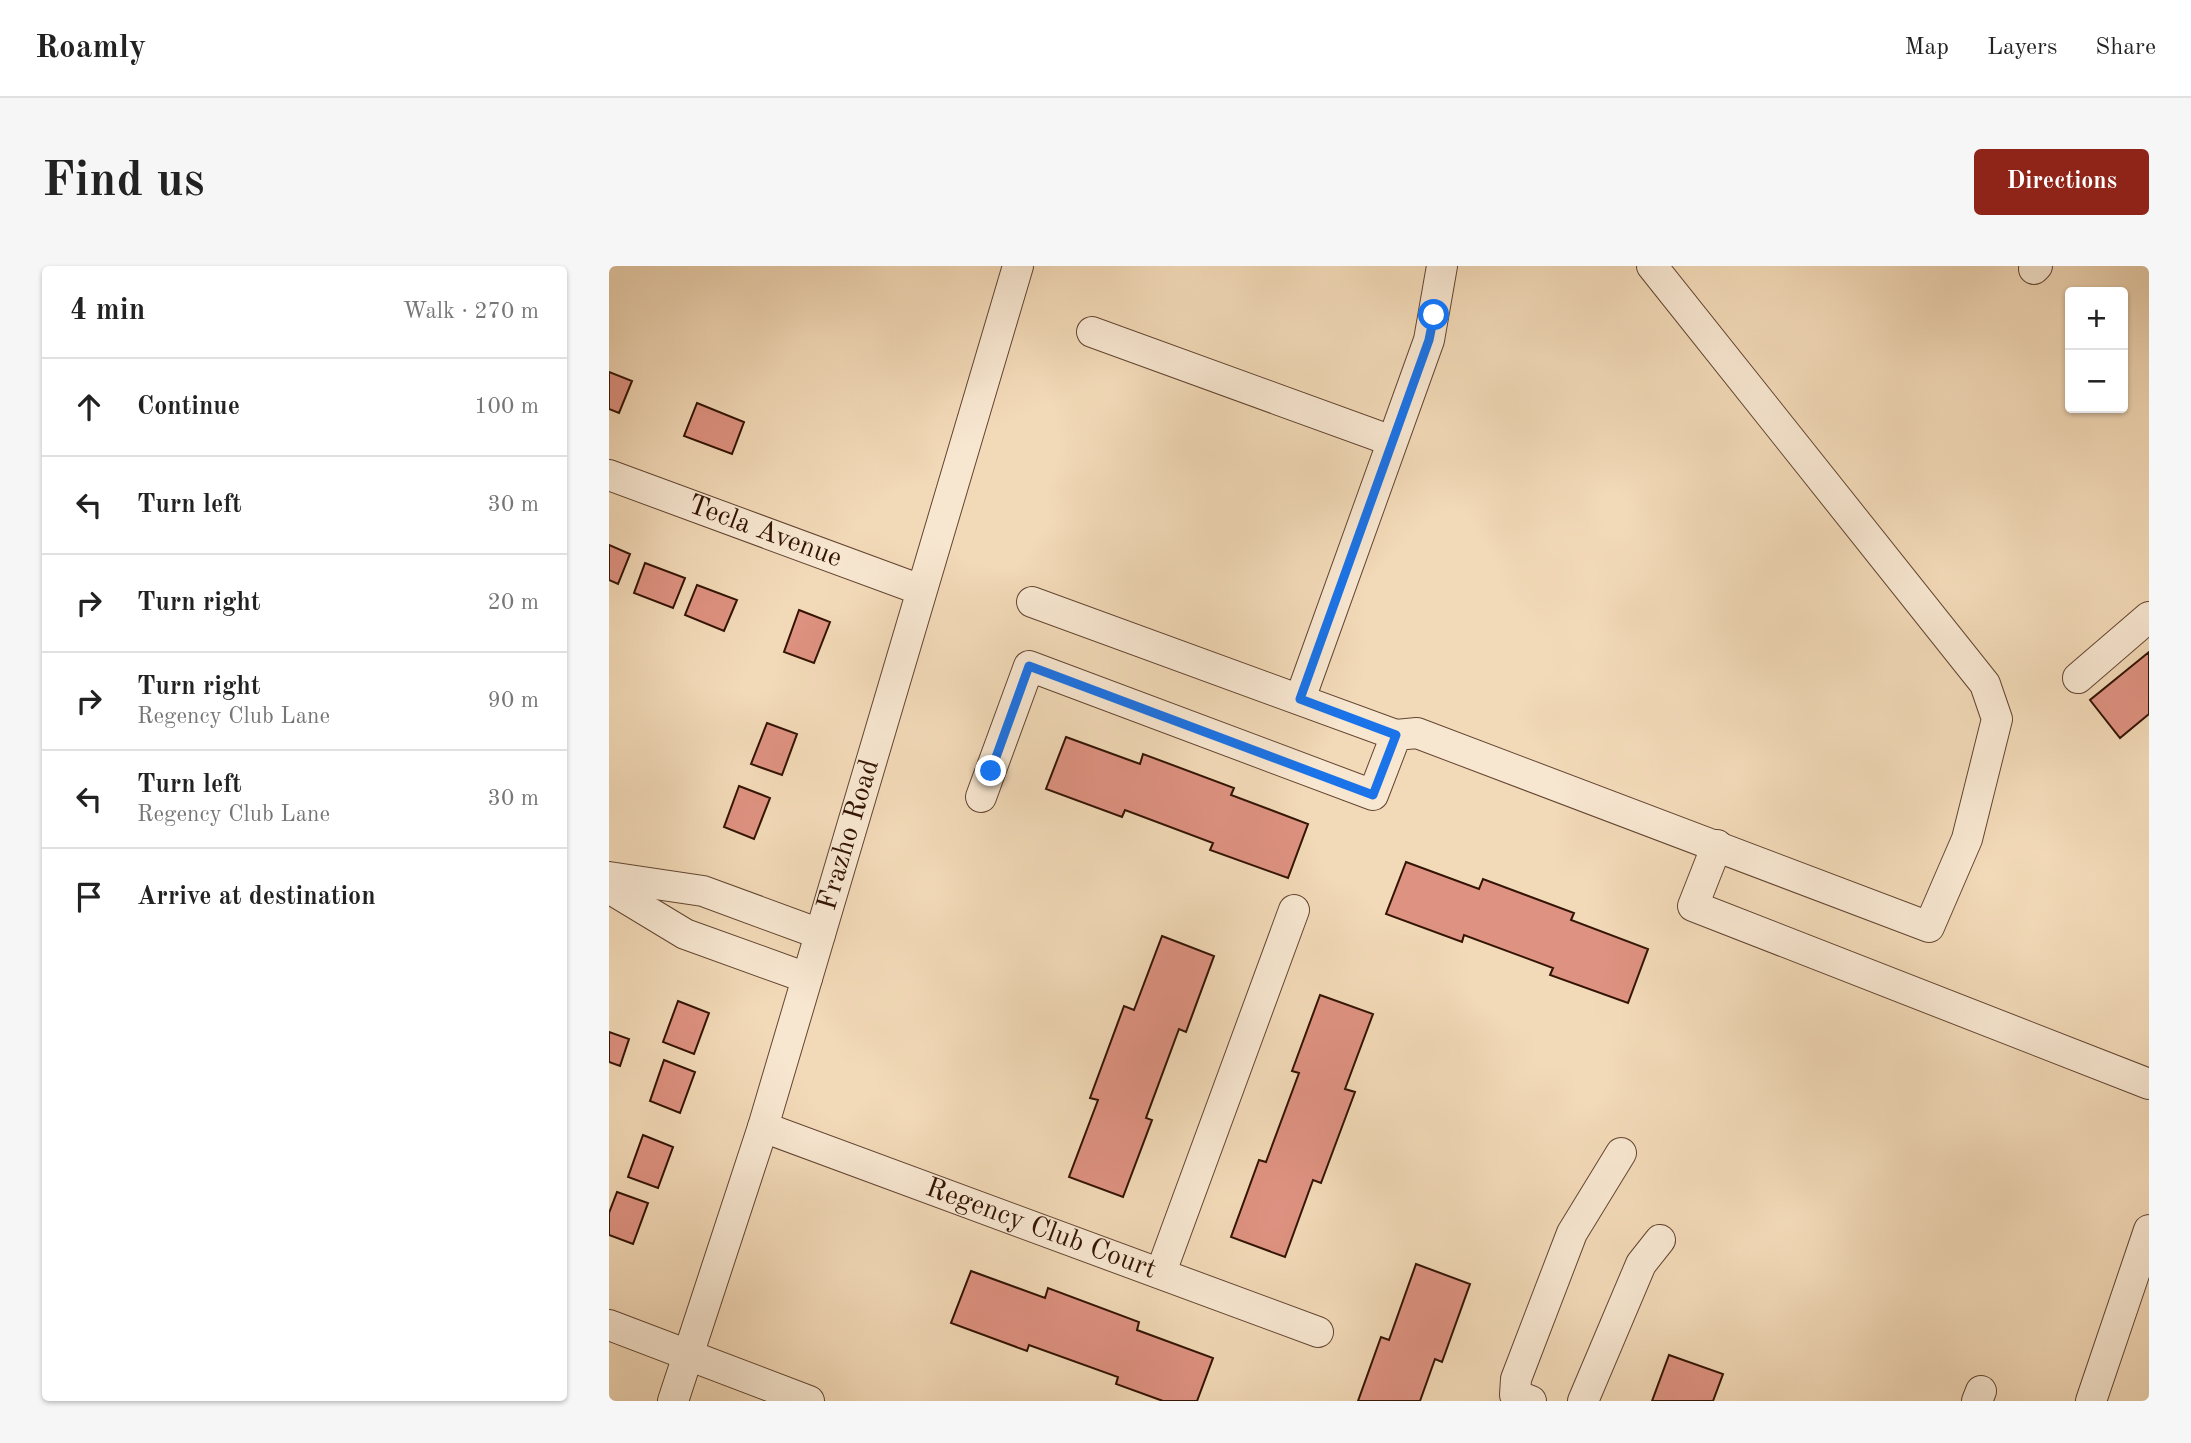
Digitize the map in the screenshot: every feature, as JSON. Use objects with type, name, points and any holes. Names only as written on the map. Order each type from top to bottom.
[{"type":"street","name":"Frazho Road","points":[[673,1401],[690,1356],[763,1127],[1018,266]]},
{"type":"street","points":[[1300,699],[1429,340],[1442,266]]},
{"type":"street","points":[[1032,601],[1396,735],[1417,733],[1929,927],[1967,839],[1997,719],[1985,684],[1653,266]]},
{"type":"street","points":[[1092,332],[1392,441]]},
{"type":"street","name":"Tecla Avenue","points":[[609,475],[921,590]]},
{"type":"street","points":[[2078,678],[2149,617]]},
{"type":"street","points":[[981,797],[1029,666],[1373,795],[1396,735]]},
{"type":"street","points":[[1717,845],[1693,906],[2149,1084]]},
{"type":"street","points":[[609,877],[703,891],[820,934]]},
{"type":"street","points":[[609,888],[685,934],[807,978]]},
{"type":"street","points":[[1161,1272],[1294,910]]},
{"type":"street","name":"Regency Club Court","points":[[763,1127],[1318,1332]]},
{"type":"street","points":[[1531,1401],[1515,1395],[1516,1379],[1572,1233],[1621,1153]]},
{"type":"street","points":[[2091,1401],[2149,1230]]},
{"type":"street","points":[[1583,1401],[1641,1265],[1660,1240]]},
{"type":"street","points":[[609,1325],[809,1401]]},
{"type":"building","points":[[609,372],[632,381],[619,413],[609,409]]},
{"type":"building","points":[[697,403],[744,422],[732,454],[684,436]]},
{"type":"building","points":[[609,545],[630,554],[618,584],[609,580]]},
{"type":"building","points":[[645,563],[685,578],[673,608],[634,593]]},
{"type":"building","points":[[697,585],[737,600],[724,631],[685,615]]},
{"type":"building","points":[[799,610],[830,622],[814,663],[784,652]]},
{"type":"building","points":[[2149,652],[2149,714],[2120,738],[2090,700]]},
{"type":"building","points":[[767,723],[797,734],[782,775],[751,764]]},
{"type":"building","points":[[1066,737],[1140,764],[1143,754],[1234,788],[1231,795],[1308,824],[1288,878],[1210,850],[1213,843],[1125,810],[1122,817],[1046,789]]},
{"type":"building","points":[[739,786],[770,798],[754,839],[724,827]]},
{"type":"building","points":[[1406,862],[1479,889],[1483,879],[1574,913],[1571,920],[1648,949],[1628,1003],[1550,975],[1553,968],[1464,935],[1462,942],[1386,914]]},
{"type":"building","points":[[1162,936],[1214,956],[1186,1032],[1179,1029],[1146,1118],[1152,1120],[1123,1197],[1069,1177],[1098,1100],[1090,1098],[1124,1006],[1134,1010]]},
{"type":"building","points":[[1320,995],[1373,1014],[1345,1089],[1355,1092],[1321,1183],[1313,1180],[1285,1257],[1231,1237],[1259,1160],[1266,1162],[1299,1073],[1292,1071]]},
{"type":"building","points":[[678,1001],[709,1013],[694,1054],[663,1042]]},
{"type":"building","points":[[609,1032],[629,1039],[620,1066],[609,1062]]},
{"type":"building","points":[[664,1060],[695,1072],[680,1113],[650,1101]]},
{"type":"building","points":[[643,1135],[673,1147],[658,1188],[628,1177]]},
{"type":"building","points":[[617,1192],[648,1203],[633,1244],[609,1235],[609,1213]]},
{"type":"building","points":[[1416,1264],[1470,1284],[1442,1362],[1435,1359],[1420,1401],[1358,1401],[1381,1337],[1389,1340]]},
{"type":"building","points":[[971,1271],[1045,1298],[1048,1288],[1139,1322],[1137,1330],[1213,1358],[1197,1401],[1163,1401],[1116,1384],[1118,1377],[1029,1345],[1027,1351],[951,1323]]},
{"type":"building","points":[[1669,1355],[1723,1374],[1713,1401],[1652,1401]]},
{"type":"route","points":[[991,771],[1029,666],[1373,795],[1396,735],[1300,699],[1429,340],[1434,315]]}]
